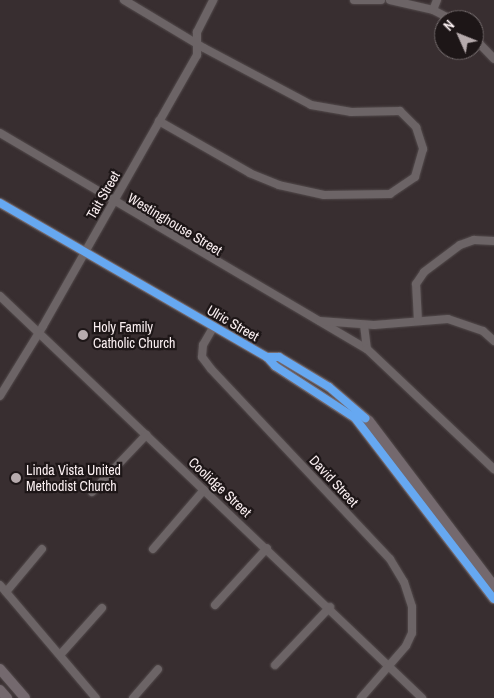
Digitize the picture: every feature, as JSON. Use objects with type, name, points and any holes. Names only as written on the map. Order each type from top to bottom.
[{"type":"main road","name":"Ulric Street","points":[[0,203],[267,357],[275,366],[355,418],[494,600]]},
{"type":"main road","name":"Ulric Street","points":[[267,357],[279,358],[329,387],[369,421],[494,586]]},
{"type":"main road","points":[[0,669],[25,698]]},
{"type":"main road","points":[[0,690],[7,698]]},
{"type":"street","points":[[124,0],[197,44],[311,104],[344,111],[400,111],[416,127],[423,149],[415,177],[404,187],[390,194],[324,195],[279,185],[250,173],[159,121]]},
{"type":"street","name":"Tait Street","points":[[0,396],[38,335],[196,55],[197,32],[213,0]]},
{"type":"street","points":[[354,0],[381,0]]},
{"type":"street","points":[[390,0],[432,10],[437,0]]},
{"type":"street","points":[[484,48],[494,59]]},
{"type":"street","name":"Westinghouse Street","points":[[0,133],[313,320],[367,349]]},
{"type":"street","points":[[418,321],[416,284],[424,272],[460,245],[474,240],[494,240]]},
{"type":"street","name":"Coolidge Street","points":[[0,296],[38,335],[330,607],[422,698]]},
{"type":"street","points":[[313,320],[364,325],[448,319],[483,332],[494,341]]},
{"type":"street","points":[[364,325],[367,349],[494,468]]},
{"type":"street","name":"David Street","points":[[214,326],[203,344],[202,357],[211,369],[390,559],[404,582],[412,607],[412,633],[389,666],[361,698]]},
{"type":"street","points":[[92,492],[146,434]]},
{"type":"street","points":[[153,548],[204,490]]},
{"type":"street","points":[[215,605],[267,548]]},
{"type":"street","points":[[6,592],[42,550]]},
{"type":"street","points":[[0,585],[96,698]]},
{"type":"street","points":[[276,665],[330,607]]},
{"type":"street","points":[[60,655],[102,608]]},
{"type":"street","points":[[133,698],[158,669]]},
{"type":"cycle path","points":[[0,203],[267,357],[275,366],[355,418],[494,599]]},
{"type":"cycle path","points":[[267,357],[279,357],[329,387],[365,418]]},
{"type":"place","name":"Holy Family Catholic Church","points":[[83,335]]},
{"type":"place","name":"Linda Vista United Methodist Church","points":[[16,478]]}]
